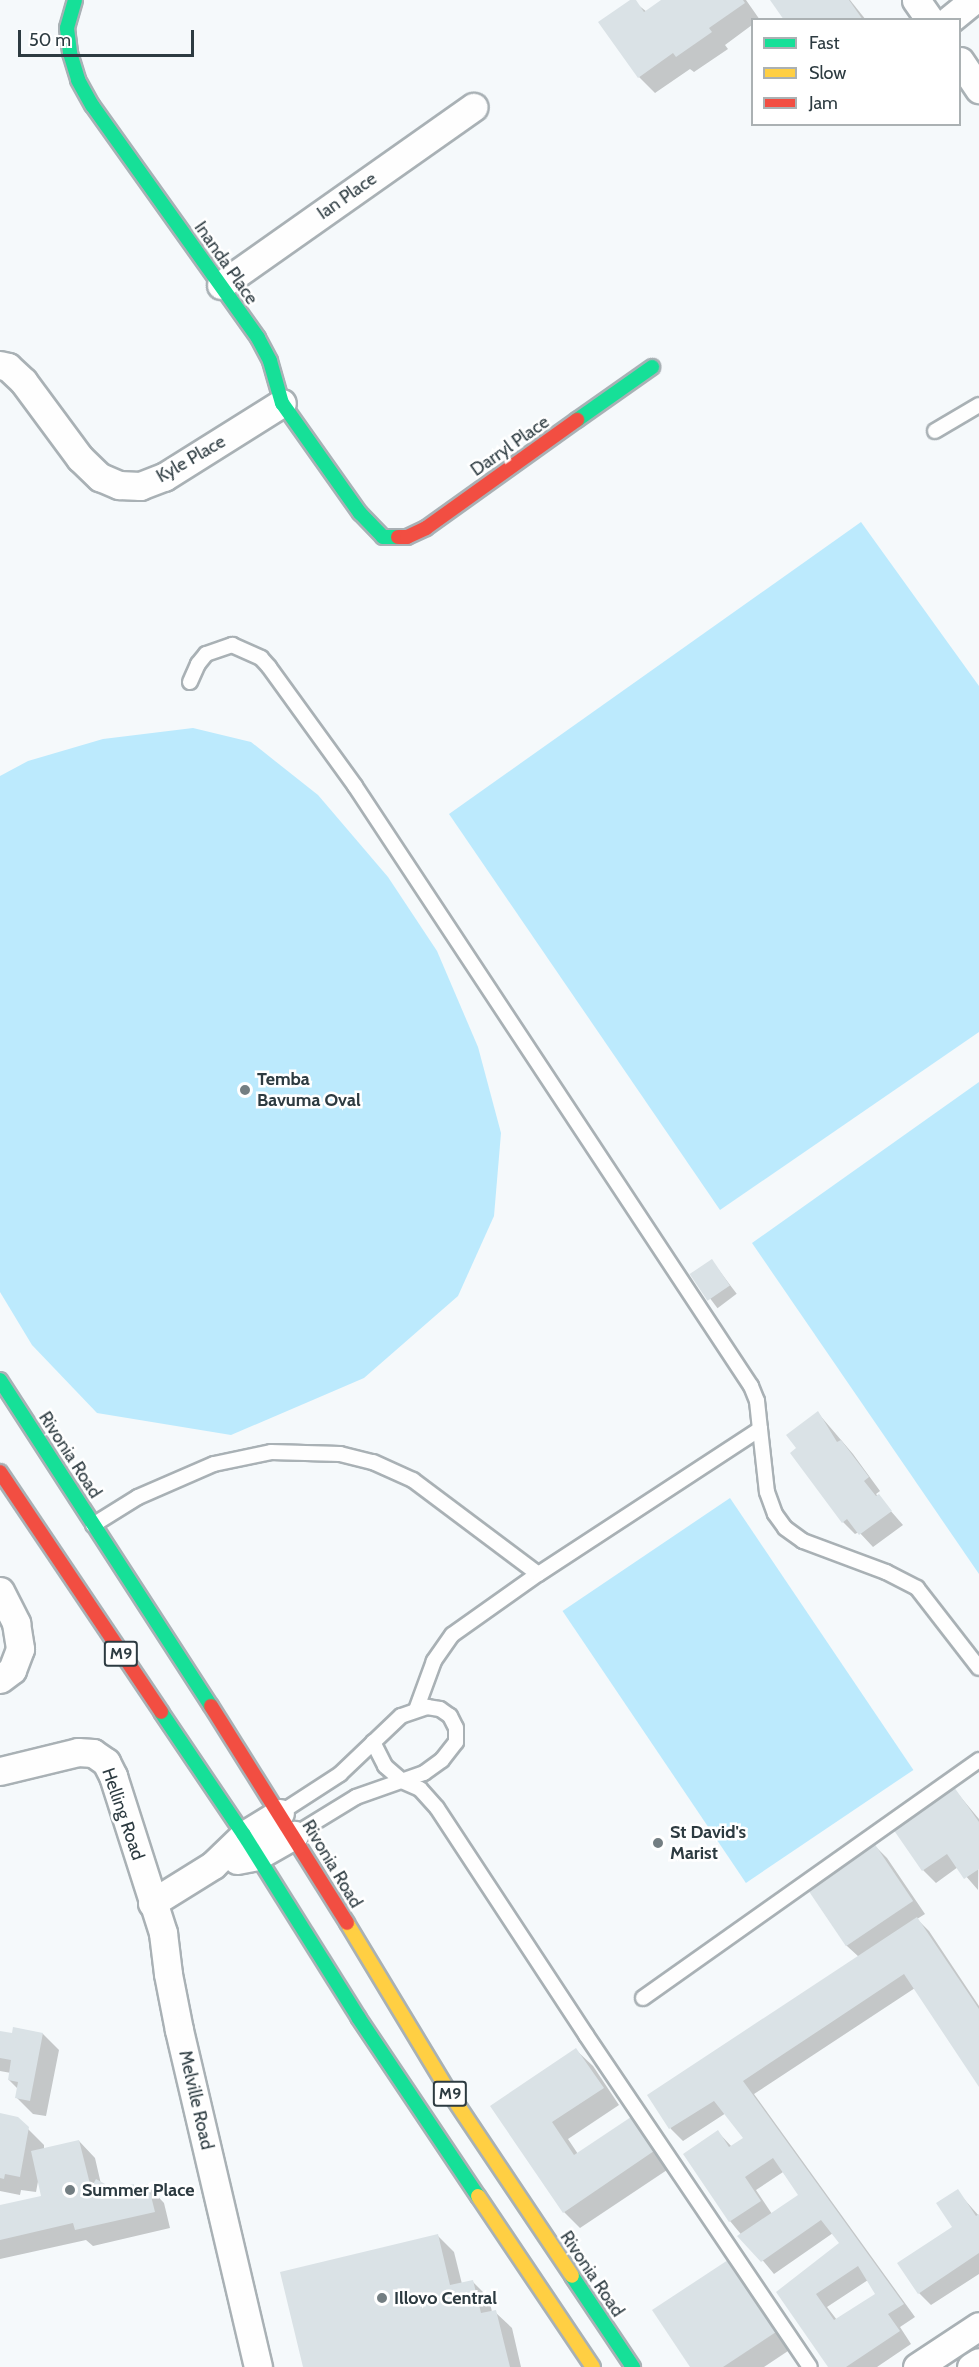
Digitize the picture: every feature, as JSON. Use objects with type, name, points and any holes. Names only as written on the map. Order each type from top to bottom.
[{"type":"main road","name":"Inanda Place","points":[[75,0],[67,28],[70,53],[78,80],[92,105],[221,285],[270,361],[282,403],[360,513],[383,537]]},
{"type":"main road","name":"Darryl Place","points":[[383,537],[407,537],[426,528],[652,367]]},
{"type":"main road","name":"Rivonia Road","points":[[0,1380],[294,1835],[449,2092],[633,2367]]},
{"type":"main road","name":"M9","points":[[0,1472],[250,1845],[358,2017],[593,2367]]},
{"type":"street","points":[[916,0],[929,18]]},
{"type":"street","points":[[952,18],[974,0]]},
{"type":"street","points":[[961,62],[979,88]]},
{"type":"street","name":"Ian Place","points":[[221,285],[473,107]]},
{"type":"street","name":"Kyle Place","points":[[0,365],[8,367],[23,381],[80,458],[100,477],[119,485],[140,486],[164,477],[282,403]]},
{"type":"street","points":[[0,1591],[15,1623],[20,1649],[12,1670],[0,1679]]},
{"type":"street","name":"Helling Road","points":[[0,1771],[78,1752],[93,1753],[106,1762],[113,1776],[152,1903]]},
{"type":"street","points":[[250,1845],[280,1813]]},
{"type":"street","points":[[152,1903],[250,1845],[294,1835]]},
{"type":"street","name":"Melville Road","points":[[152,1903],[163,1933],[179,2030],[258,2367]]},
{"type":"street","points":[[917,2367],[952,2358],[979,2326]]},
{"type":"street","points":[[971,2367],[979,2362]]},
{"type":"lane","points":[[935,430],[979,405]]},
{"type":"lane","points":[[190,681],[206,654],[232,645],[261,658],[269,667],[355,786],[751,1386],[757,1401],[767,1492],[775,1514],[785,1528],[803,1541],[886,1572],[917,1588],[979,1668]]},
{"type":"lane","points":[[416,1710],[434,1661],[452,1635],[538,1574],[760,1429]]},
{"type":"lane","points":[[93,1525],[138,1497],[214,1464],[271,1452],[340,1454],[373,1462],[413,1480],[538,1574]]},
{"type":"lane","points":[[280,1813],[340,1774],[401,1716],[416,1710],[440,1709],[450,1716],[456,1728],[456,1742],[442,1760],[424,1773],[356,1797],[294,1835]]},
{"type":"lane","points":[[373,1742],[385,1766],[402,1781],[420,1789],[437,1808],[586,2035],[810,2367]]},
{"type":"lane","points":[[643,1998],[979,1760]]},
{"type":"shaded area","points":[[861,522],[979,686],[979,1032],[720,1210],[449,814]]},
{"type":"shaded area","name":"Temba Bavuma Oval","points":[[193,728],[251,742],[318,795],[388,877],[437,951],[478,1047],[501,1133],[494,1216],[458,1296],[364,1378],[231,1435],[97,1413],[32,1345],[0,1292],[0,776],[28,761],[103,739]]},
{"type":"shaded area","points":[[979,1082],[979,1574],[752,1243]]},
{"type":"shaded area","points":[[730,1498],[913,1770],[746,1883],[563,1611]]},
{"type":"building","points":[[630,0],[636,0],[644,12],[661,0],[743,0],[745,3],[709,28],[712,32],[676,57],[673,53],[638,78],[598,22]]},
{"type":"building","points":[[770,0],[849,0],[862,18],[783,18]]},
{"type":"building","points":[[712,1259],[730,1286],[708,1301],[690,1274]]},
{"type":"building","points":[[818,1411],[837,1442],[841,1440],[869,1477],[864,1481],[876,1496],[879,1494],[892,1511],[859,1535],[847,1519],[842,1523],[790,1453],[796,1448],[786,1435]]},
{"type":"building","points":[[954,1787],[979,1822],[979,1869],[964,1879],[947,1854],[922,1871],[893,1829]]},
{"type":"building","points":[[874,1843],[913,1901],[846,1946],[807,1888]]},
{"type":"building","points":[[917,1917],[979,2009],[979,2087],[904,1974],[743,2081],[904,2304],[888,2314],[900,2331],[846,2367],[828,2367],[776,2292],[839,2243],[821,2220],[761,2262],[737,2236],[798,2195],[773,2158],[745,2177],[761,2201],[729,2222],[683,2154],[718,2130],[729,2147],[743,2138],[714,2101],[669,2129],[647,2095]],"holes":[[[858,2266],[875,2294],[834,2320],[816,2294]]]},
{"type":"building","points":[[13,2027],[43,2033],[30,2101],[15,2098],[18,2082],[8,2080],[11,2060],[0,2058],[0,2031],[12,2033]]},
{"type":"building","points":[[576,2048],[604,2088],[552,2122],[574,2155],[631,2117],[654,2151],[563,2213],[490,2106]]},
{"type":"building","points":[[0,2113],[18,2117],[29,2127],[20,2177],[5,2174],[4,2179],[0,2178]]},
{"type":"building","name":"Summer Place","points":[[79,2140],[91,2188],[96,2179],[105,2184],[99,2192],[134,2184],[134,2188],[148,2184],[155,2212],[75,2230],[73,2223],[0,2240],[0,2205],[41,2196],[31,2151]]},
{"type":"building","points":[[958,2189],[976,2216],[979,2214],[979,2253],[918,2294],[897,2263],[952,2227],[936,2203]]},
{"type":"building","name":"Illovo Central","points":[[438,2234],[450,2285],[473,2280],[481,2313],[496,2310],[510,2367],[303,2367],[280,2272]]},
{"type":"building","points":[[728,2260],[776,2332],[723,2367],[690,2367],[652,2310]]},
{"type":"traffic: fast","points":[[75,0],[67,28],[70,53],[78,80],[92,105],[258,338],[270,361],[282,403],[360,513],[383,537],[398,537]]},
{"type":"traffic: fast","points":[[577,420],[652,367]]},
{"type":"traffic: fast","points":[[0,1380],[211,1706]]},
{"type":"traffic: fast","points":[[161,1712],[244,1835],[358,2017],[478,2196]]},
{"type":"traffic: fast","points":[[572,2276],[633,2367]]},
{"type":"traffic: slow","points":[[347,1923],[449,2092],[572,2276]]},
{"type":"traffic: slow","points":[[478,2196],[593,2367]]},
{"type":"traffic: jam","points":[[398,537],[407,537],[426,528],[577,420]]},
{"type":"traffic: jam","points":[[0,1472],[161,1712]]},
{"type":"traffic: jam","points":[[211,1706],[347,1923]]},
{"type":"place","name":"Temba Bavuma Oval","points":[[245,1090]]},
{"type":"place","name":"St David's Marist","points":[[658,1843]]},
{"type":"place","name":"Summer Place","points":[[70,2190]]},
{"type":"place","name":"Illovo Central","points":[[382,2298]]}]
